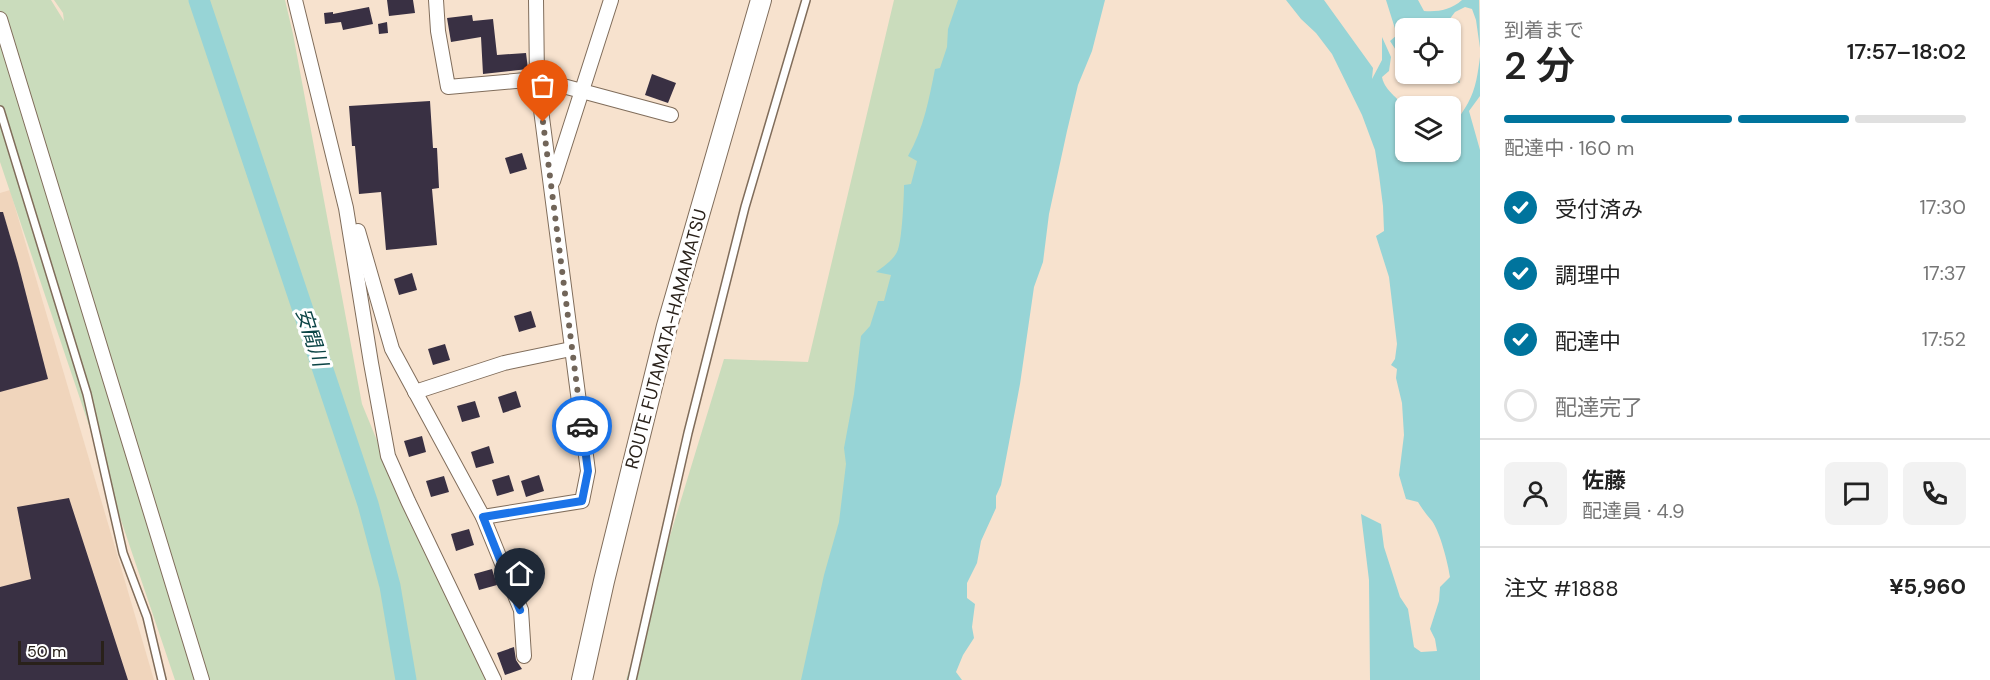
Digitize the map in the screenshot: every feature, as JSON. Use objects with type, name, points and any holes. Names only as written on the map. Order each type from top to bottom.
[{"type":"main road","name":"ROUTE FUTAMATA-HAMAMATSU","points":[[582,680],[611,548],[664,338],[761,0]]},
{"type":"street","points":[[296,0],[341,184],[388,456],[494,680]]},
{"type":"street","points":[[436,0],[438,31],[448,87],[537,79],[671,115]]},
{"type":"street","points":[[483,517],[582,501],[588,471],[537,79],[536,0]]},
{"type":"street","points":[[551,186],[611,0]]},
{"type":"street","points":[[0,19],[202,680]]},
{"type":"street","points":[[341,184],[349,201],[392,349],[483,517],[520,610],[524,656]]},
{"type":"street","points":[[415,392],[504,363],[571,349]]},
{"type":"lane","points":[[632,680],[688,433],[745,207],[806,0]]},
{"type":"lane","points":[[0,110],[87,394],[123,553],[147,617],[162,680]]},
{"type":"shaded area","points":[[10,190],[154,680],[0,680],[0,193]]},
{"type":"green space","points":[[0,0],[51,0],[64,21],[63,13],[54,0],[285,0],[362,404],[397,489],[487,680],[175,680],[0,162]]},
{"type":"green space","points":[[894,0],[971,0],[802,680],[626,680],[724,359],[808,362]]},
{"type":"water","points":[[958,0],[1105,0],[1092,51],[1078,85],[1049,214],[1043,262],[1034,287],[1020,384],[1001,485],[996,496],[996,508],[981,541],[977,563],[967,583],[967,598],[975,604],[972,627],[974,638],[956,672],[962,680],[801,680],[824,575],[839,522],[846,464],[844,448],[861,336],[870,326],[878,301],[884,301],[891,275],[876,272],[893,258],[899,247],[904,185],[911,184],[917,161],[908,156],[922,124],[935,69],[940,68],[947,47],[948,29]]},
{"type":"water","points":[[1286,0],[1324,0],[1373,68],[1372,79],[1382,60],[1382,37],[1391,57],[1389,71],[1382,77],[1386,87],[1395,97],[1395,162],[1461,162],[1461,114],[1473,92],[1480,57],[1480,96],[1469,111],[1480,150],[1480,680],[1370,680],[1369,580],[1361,514],[1381,524],[1384,547],[1400,597],[1408,609],[1414,647],[1421,652],[1437,651],[1430,629],[1439,601],[1440,587],[1450,577],[1435,526],[1418,502],[1406,499],[1399,475],[1404,435],[1402,403],[1396,378],[1397,369],[1391,365],[1395,359],[1397,344],[1389,277],[1376,236],[1384,231],[1375,150],[1362,115],[1332,54],[1316,33]]},
{"type":"water","points":[[1386,0],[1418,0],[1424,11],[1439,11],[1462,0],[1479,0],[1480,48],[1472,9],[1465,7],[1455,12],[1450,18],[1395,18],[1395,29]]},
{"type":"water","points":[[1395,37],[1395,49],[1390,41]]},
{"type":"building","points":[[387,0],[413,0],[415,13],[389,16]]},
{"type":"building","points":[[369,7],[373,24],[343,30],[341,22],[325,24],[324,13],[333,12],[333,14]]},
{"type":"building","points":[[472,15],[473,21],[493,19],[497,55],[526,53],[528,69],[483,74],[481,37],[451,42],[447,18]]},
{"type":"building","points":[[387,22],[388,33],[379,34],[378,24]]},
{"type":"building","points":[[652,74],[676,83],[668,103],[645,95]]},
{"type":"building","points":[[430,101],[433,148],[437,148],[439,188],[432,189],[437,245],[386,250],[381,192],[359,194],[349,106]]},
{"type":"building","points":[[522,153],[527,169],[510,174],[505,158]]},
{"type":"building","points":[[0,212],[3,212],[18,263],[48,379],[0,392]]},
{"type":"building","points":[[412,273],[417,290],[399,295],[394,279]]},
{"type":"building","points":[[531,311],[536,327],[519,332],[514,316]]},
{"type":"building","points":[[445,344],[450,360],[433,365],[428,349]]},
{"type":"building","points":[[516,391],[521,407],[503,413],[498,397]]},
{"type":"building","points":[[475,401],[480,417],[462,422],[457,406]]},
{"type":"building","points":[[422,436],[426,452],[409,457],[404,441]]},
{"type":"building","points":[[489,446],[494,463],[476,468],[471,452]]},
{"type":"building","points":[[509,475],[514,491],[497,496],[492,480]]},
{"type":"building","points":[[539,475],[544,491],[526,497],[521,481]]},
{"type":"building","points":[[444,476],[449,492],[431,497],[426,481]]},
{"type":"building","points":[[69,498],[128,680],[0,680],[0,587],[31,579],[17,507]]},
{"type":"building","points":[[469,529],[474,545],[456,551],[451,534]]},
{"type":"building","points":[[492,569],[497,585],[479,590],[474,574]]},
{"type":"building","points":[[514,647],[516,660],[522,669],[505,675],[497,653]]},
{"type":"waterway","name":"安間川","points":[[199,0],[368,504],[390,586],[406,680]]},
{"type":"way so far","points":[[543,122],[582,426]]},
{"type":"route","points":[[520,610],[483,517],[582,501],[588,471],[582,426]]}]
